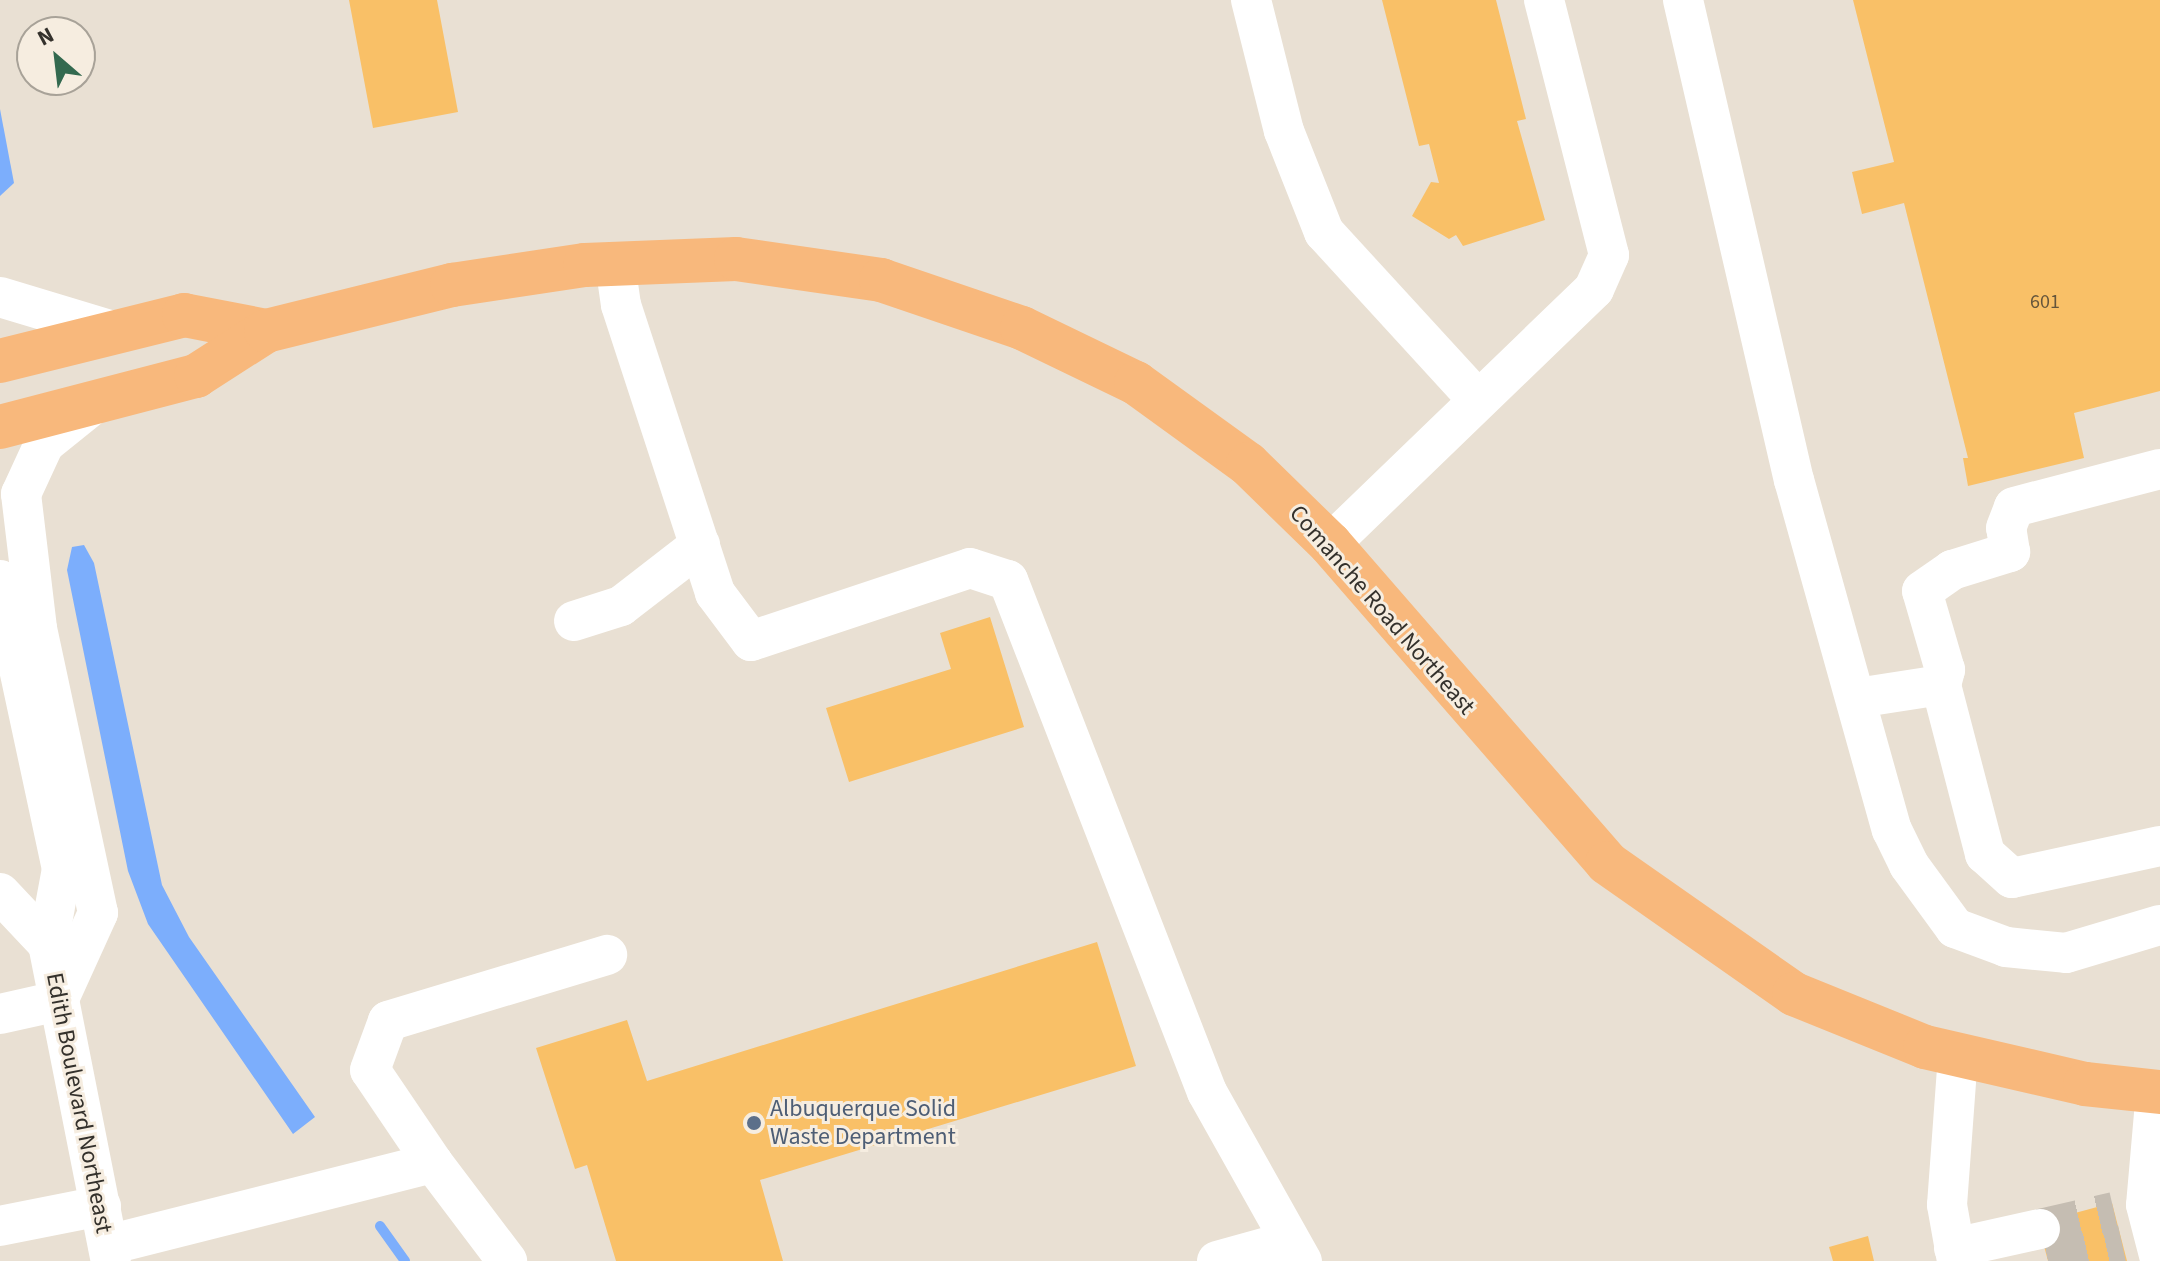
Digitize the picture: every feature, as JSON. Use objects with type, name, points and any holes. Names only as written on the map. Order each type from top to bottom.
[{"type":"main road","name":"Comanche Road Northeast","points":[[0,427],[196,376],[266,331],[452,285],[615,263],[736,259],[881,280],[1022,328],[1136,383],[1248,464],[1330,544],[1529,781],[1607,863],[1794,994],[1958,1054],[2085,1084],[2158,1092]]},
{"type":"main road","name":"Comanche Road Northeast","points":[[0,361],[184,315],[266,331]]},
{"type":"street","points":[[1251,0],[1284,131],[1324,232],[1477,399]]},
{"type":"street","points":[[1330,544],[1594,289],[1609,255],[1544,0]]},
{"type":"street","points":[[1683,0],[1794,480],[1892,830],[1926,896],[1955,928],[2006,947],[2066,953],[2160,925]]},
{"type":"street","points":[[615,263],[621,305],[700,545],[723,606],[751,641],[970,568],[1008,580],[1207,1092],[1296,1251],[1217,1261]]},
{"type":"street","points":[[0,297],[116,332]]},
{"type":"street","points":[[0,1014],[58,1001],[98,913],[37,628],[21,494],[44,444],[96,402]]},
{"type":"street","points":[[2160,469],[2014,507],[2006,528],[2010,552],[1952,570],[1922,591],[1945,670],[1941,685],[1985,854],[2012,878],[2160,846]]},
{"type":"street","points":[[574,621],[621,606],[700,545]]},
{"type":"street","name":"Edith Boulevard Northeast","points":[[0,580],[62,869],[48,944],[109,1253]]},
{"type":"street","points":[[1857,698],[1941,685]]},
{"type":"street","name":"Edith Boulevard Northeast","points":[[0,893],[48,944]]},
{"type":"street","points":[[507,1261],[433,1163],[370,1070],[388,1021],[607,955]]},
{"type":"street","points":[[1958,1054],[1947,1205],[1955,1255],[2018,1242]]},
{"type":"street","points":[[2139,1232],[2158,1092]]},
{"type":"street","points":[[109,1253],[433,1163]]},
{"type":"street","points":[[2,1217],[101,1206]]},
{"type":"water","points":[[0,109],[14,183],[0,196]]},
{"type":"water","points":[[84,545],[94,563],[162,885],[189,937],[315,1117],[293,1134],[148,924],[128,871],[67,570],[72,547]]},
{"type":"building","points":[[349,0],[437,0],[458,112],[373,128]]},
{"type":"building","points":[[1382,0],[1496,0],[1526,119],[1517,121],[1545,220],[1463,246],[1456,235],[1449,239],[1412,216],[1431,182],[1439,183],[1429,144],[1419,146]]},
{"type":"building","points":[[1853,0],[2160,0],[2160,391],[2074,413],[2084,458],[1968,486],[1963,458],[1968,458],[1904,203],[1862,214],[1852,172],[1894,162]]},
{"type":"building","points":[[990,617],[1024,727],[849,782],[826,708],[951,669],[940,633]]},
{"type":"building","name":"Albuquerque Solid Waste Department","points":[[1097,942],[1136,1066],[760,1180],[783,1261],[616,1261],[587,1165],[575,1169],[536,1048],[627,1020],[647,1081]]},
{"type":"building","points":[[2112,1203],[2127,1261],[2048,1261],[2038,1223]]},
{"type":"building","points":[[1868,1236],[1874,1261],[1833,1261],[1829,1247]]},
{"type":"waterway","points":[[380,1226],[405,1261]]},
{"type":"tunnel","points":[[2040,1229],[2114,1212]]},
{"type":"tunnel","points":[[2048,1261],[2122,1245]]},
{"type":"place","name":"Albuquerque Solid Waste Department","points":[[754,1123]]}]
